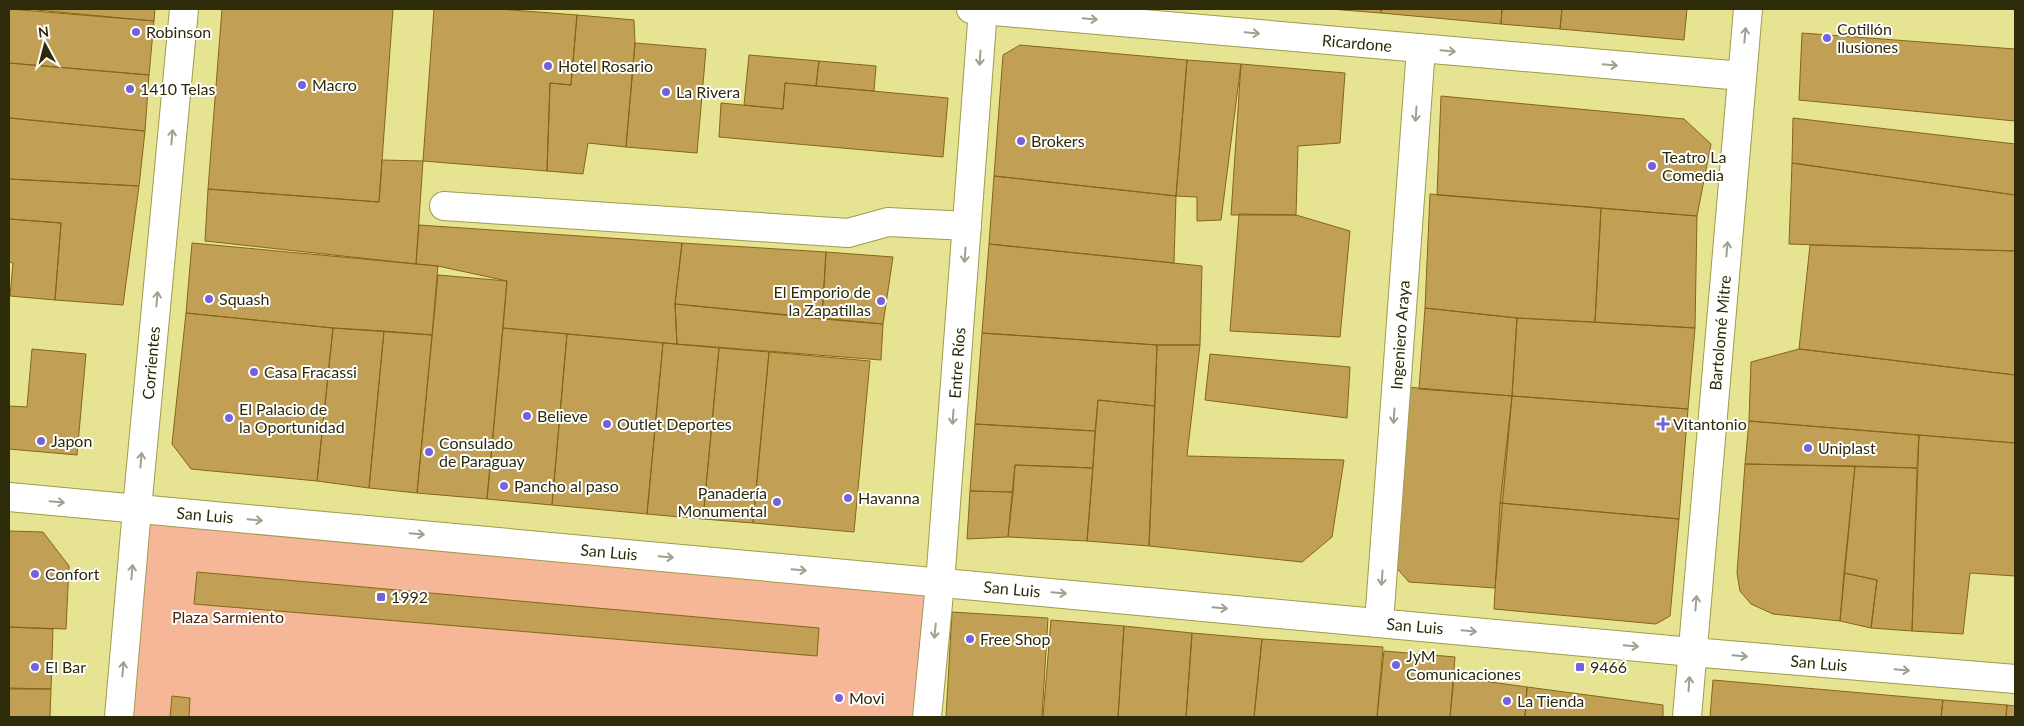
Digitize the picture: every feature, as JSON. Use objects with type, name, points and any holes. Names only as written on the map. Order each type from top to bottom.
[{"type":"street","name":"Corrientes","points":[[120,717],[137,509],[184,9]]},
{"type":"street","name":"Ricardone","points":[[979,9],[1742,76]]},
{"type":"street","name":"Entre Ríos","points":[[927,717],[940,583],[967,226],[979,9]]},
{"type":"street","name":"Bartolomé Mitre","points":[[1687,717],[1748,9]]},
{"type":"street","name":"Ingeniero Araya","points":[[1379,622],[1421,48]]},
{"type":"street","points":[[444,206],[848,233],[888,222],[967,226]]},
{"type":"street","name":"San Luis","points":[[9,497],[1692,652],[2015,679]]},
{"type":"green space","name":"Plaza Sarmiento","points":[[137,509],[940,583],[927,717],[119,717]]},
{"type":"building","points":[[9,9],[154,21],[149,75],[9,63]]},
{"type":"building","points":[[26,9],[155,9],[154,21]]},
{"type":"building","name":"Macro","points":[[222,9],[393,9],[379,202],[208,189]]},
{"type":"building","points":[[434,9],[499,9],[577,15],[571,85],[550,83],[547,171],[423,161]]},
{"type":"building","points":[[1330,9],[1381,9],[1381,13]]},
{"type":"building","points":[[1381,9],[1502,9],[1501,24],[1381,13]]},
{"type":"building","points":[[1502,9],[1562,9],[1560,29],[1501,24]]},
{"type":"building","points":[[1562,9],[1687,9],[1684,40],[1560,29]]},
{"type":"building","points":[[577,15],[634,20],[635,43],[626,147],[588,143],[583,174],[547,171],[550,83],[571,85]]},
{"type":"building","points":[[1802,33],[2015,49],[2015,121],[1799,100]]},
{"type":"building","name":"La Rivera","points":[[635,43],[706,49],[697,153],[626,147]]},
{"type":"building","points":[[1020,45],[1187,60],[1176,196],[994,176],[1003,55]]},
{"type":"building","points":[[749,55],[819,61],[816,86],[785,83],[783,109],[744,105]]},
{"type":"building","points":[[1187,60],[1241,64],[1221,220],[1197,221],[1197,197],[1176,196]]},
{"type":"building","points":[[819,61],[876,66],[874,91],[816,86]]},
{"type":"building","points":[[9,63],[149,75],[145,131],[9,118]]},
{"type":"building","points":[[1241,64],[1345,73],[1340,143],[1298,146],[1296,215],[1231,215]]},
{"type":"building","points":[[785,83],[948,98],[943,157],[719,137],[721,103],[783,109]]},
{"type":"building","points":[[1441,96],[1684,119],[1711,144],[1697,216],[1437,195]]},
{"type":"building","points":[[9,118],[145,131],[139,186],[9,179]]},
{"type":"building","points":[[1793,118],[2015,144],[2015,195],[1792,163]]},
{"type":"building","points":[[382,160],[423,161],[416,264],[205,241],[208,189],[379,202]]},
{"type":"building","points":[[1792,163],[2015,195],[2015,251],[1789,244]]},
{"type":"building","points":[[994,176],[1176,196],[1174,263],[989,244]]},
{"type":"building","points":[[9,179],[139,186],[123,305],[55,300],[61,223],[9,219]]},
{"type":"building","points":[[1430,194],[1601,208],[1595,322],[1517,318],[1425,308]]},
{"type":"building","points":[[1601,208],[1697,216],[1695,328],[1595,322]]},
{"type":"building","points":[[1239,214],[1296,215],[1350,231],[1340,337],[1230,331]]},
{"type":"building","points":[[9,219],[61,223],[55,300],[10,296],[13,263],[9,262]]},
{"type":"building","points":[[419,225],[682,243],[675,304],[677,344],[503,328],[507,281],[438,266],[416,264]]},
{"type":"building","points":[[192,243],[438,266],[432,335],[333,328],[186,313]]},
{"type":"building","points":[[682,243],[826,252],[822,319],[675,304]]},
{"type":"building","points":[[989,244],[1202,266],[1200,345],[1157,345],[982,333]]},
{"type":"building","points":[[1810,245],[2015,251],[2015,375],[1799,349]]},
{"type":"building","points":[[826,252],[893,257],[883,324],[822,319]]},
{"type":"building","points":[[438,275],[507,281],[487,499],[417,493]]},
{"type":"building","points":[[675,304],[883,324],[881,360],[677,344]]},
{"type":"building","points":[[1425,308],[1517,318],[1512,396],[1419,389]]},
{"type":"building","name":"Casa Fracassi","points":[[186,313],[333,328],[317,481],[191,469],[172,444]]},
{"type":"building","points":[[1517,318],[1695,328],[1688,409],[1512,396]]},
{"type":"building","points":[[333,328],[384,331],[369,488],[317,481]]},
{"type":"building","name":"Believe","points":[[503,328],[567,334],[552,505],[487,499]]},
{"type":"building","points":[[384,331],[432,335],[417,493],[369,488]]},
{"type":"building","points":[[982,333],[1157,345],[1155,406],[1098,400],[1095,431],[975,424]]},
{"type":"building","name":"Outlet Deportes","points":[[567,334],[663,343],[647,514],[552,505]]},
{"type":"building","points":[[663,343],[719,348],[703,519],[647,514]]},
{"type":"building","points":[[1157,345],[1200,345],[1187,456],[1344,460],[1332,537],[1302,562],[1149,546]]},
{"type":"building","points":[[719,348],[769,352],[753,523],[703,519]]},
{"type":"building","points":[[32,349],[86,354],[77,455],[9,449],[9,406],[27,407]]},
{"type":"building","points":[[1799,349],[2015,375],[2015,443],[1749,421],[1751,362]]},
{"type":"building","points":[[769,352],[870,361],[854,532],[753,523]]},
{"type":"building","points":[[1210,354],[1350,367],[1347,418],[1205,400]]},
{"type":"building","points":[[1406,387],[1512,396],[1495,588],[1409,582],[1393,564]]},
{"type":"building","points":[[1512,396],[1688,409],[1679,519],[1500,503]]},
{"type":"building","points":[[1098,400],[1155,406],[1149,546],[1087,541]]},
{"type":"building","points":[[1749,421],[1919,435],[1917,468],[1745,464]]},
{"type":"building","points":[[975,424],[1095,431],[1093,468],[1015,465],[1013,492],[970,491]]},
{"type":"building","points":[[1919,435],[2015,443],[2015,576],[1970,573],[1963,634],[1912,631]]},
{"type":"building","points":[[1745,464],[1855,466],[1840,621],[1773,614],[1751,604],[1740,591],[1737,573]]},
{"type":"building","points":[[1015,465],[1093,468],[1087,541],[1008,537]]},
{"type":"building","points":[[1855,466],[1917,468],[1912,631],[1871,628],[1877,580],[1844,573]]},
{"type":"building","points":[[970,491],[1013,492],[1008,537],[967,539]]},
{"type":"building","points":[[1500,503],[1679,519],[1670,616],[1656,624],[1494,609]]},
{"type":"building","points":[[9,531],[43,532],[69,566],[66,629],[9,627]]},
{"type":"building","points":[[197,572],[819,628],[817,656],[194,604]]},
{"type":"building","points":[[1844,573],[1877,580],[1871,628],[1840,621]]},
{"type":"building","points":[[952,612],[1048,618],[1042,717],[946,717]]},
{"type":"building","points":[[1051,620],[1124,626],[1118,717],[1043,717]]},
{"type":"building","points":[[1124,626],[1192,633],[1186,717],[1118,717]]},
{"type":"building","points":[[9,627],[53,629],[51,689],[9,689]]},
{"type":"building","points":[[1192,633],[1262,639],[1254,717],[1186,717]]},
{"type":"building","points":[[1262,639],[1383,647],[1377,717],[1254,717]]},
{"type":"building","points":[[1384,651],[1455,657],[1450,717],[1377,717]]},
{"type":"building","points":[[1454,677],[1527,687],[1525,717],[1450,717]]},
{"type":"building","points":[[1713,680],[1943,700],[1941,717],[1710,717]]},
{"type":"building","points":[[1527,687],[1663,705],[1663,717],[1525,717]]},
{"type":"building","points":[[9,688],[51,689],[50,717],[9,717]]},
{"type":"building","points":[[172,696],[190,698],[189,717],[170,717]]},
{"type":"building","points":[[1943,700],[2007,705],[2006,717],[1941,717]]},
{"type":"building","points":[[2007,705],[2015,706],[2015,717],[2006,717]]},
{"type":"place","name":"Robinson","points":[[136,32]]},
{"type":"place","name":"Cotillón Ilusiones","points":[[1827,38]]},
{"type":"place","name":"Hotel Rosario","points":[[548,66]]},
{"type":"place","name":"Macro","points":[[302,85]]},
{"type":"place","name":"1410 Telas","points":[[130,89]]},
{"type":"place","name":"La Rivera","points":[[666,92]]},
{"type":"place","name":"Brokers","points":[[1021,141]]},
{"type":"place","name":"Teatro La Comedia","points":[[1652,166]]},
{"type":"place","name":"Squash","points":[[209,299]]},
{"type":"place","name":"El Emporio de la Zapatillas","points":[[881,301]]},
{"type":"place","name":"Casa Fracassi","points":[[254,372]]},
{"type":"place","name":"Believe","points":[[527,416]]},
{"type":"place","name":"El Palacio de la Oportunidad","points":[[229,418]]},
{"type":"place","name":"Outlet Deportes","points":[[607,424]]},
{"type":"place","name":"Vitantonio","points":[[1663,424]]},
{"type":"place","name":"Japon","points":[[41,441]]},
{"type":"place","name":"Uniplast","points":[[1808,448]]},
{"type":"place","name":"Consulado de Paraguay","points":[[429,452]]},
{"type":"place","name":"Pancho al paso","points":[[504,486]]},
{"type":"place","name":"Havanna","points":[[848,498]]},
{"type":"place","name":"Panadería Monumental","points":[[777,502]]},
{"type":"place","name":"Confort","points":[[35,574]]},
{"type":"place","name":"1992","points":[[381,597]]},
{"type":"place","name":"Free Shop","points":[[970,639]]},
{"type":"place","name":"JyM Comunicaciones","points":[[1396,665]]},
{"type":"place","name":"El Bar","points":[[35,667]]},
{"type":"place","name":"9466","points":[[1580,667]]},
{"type":"place","name":"Movi","points":[[839,698]]},
{"type":"place","name":"La Tienda","points":[[1507,701]]}]
